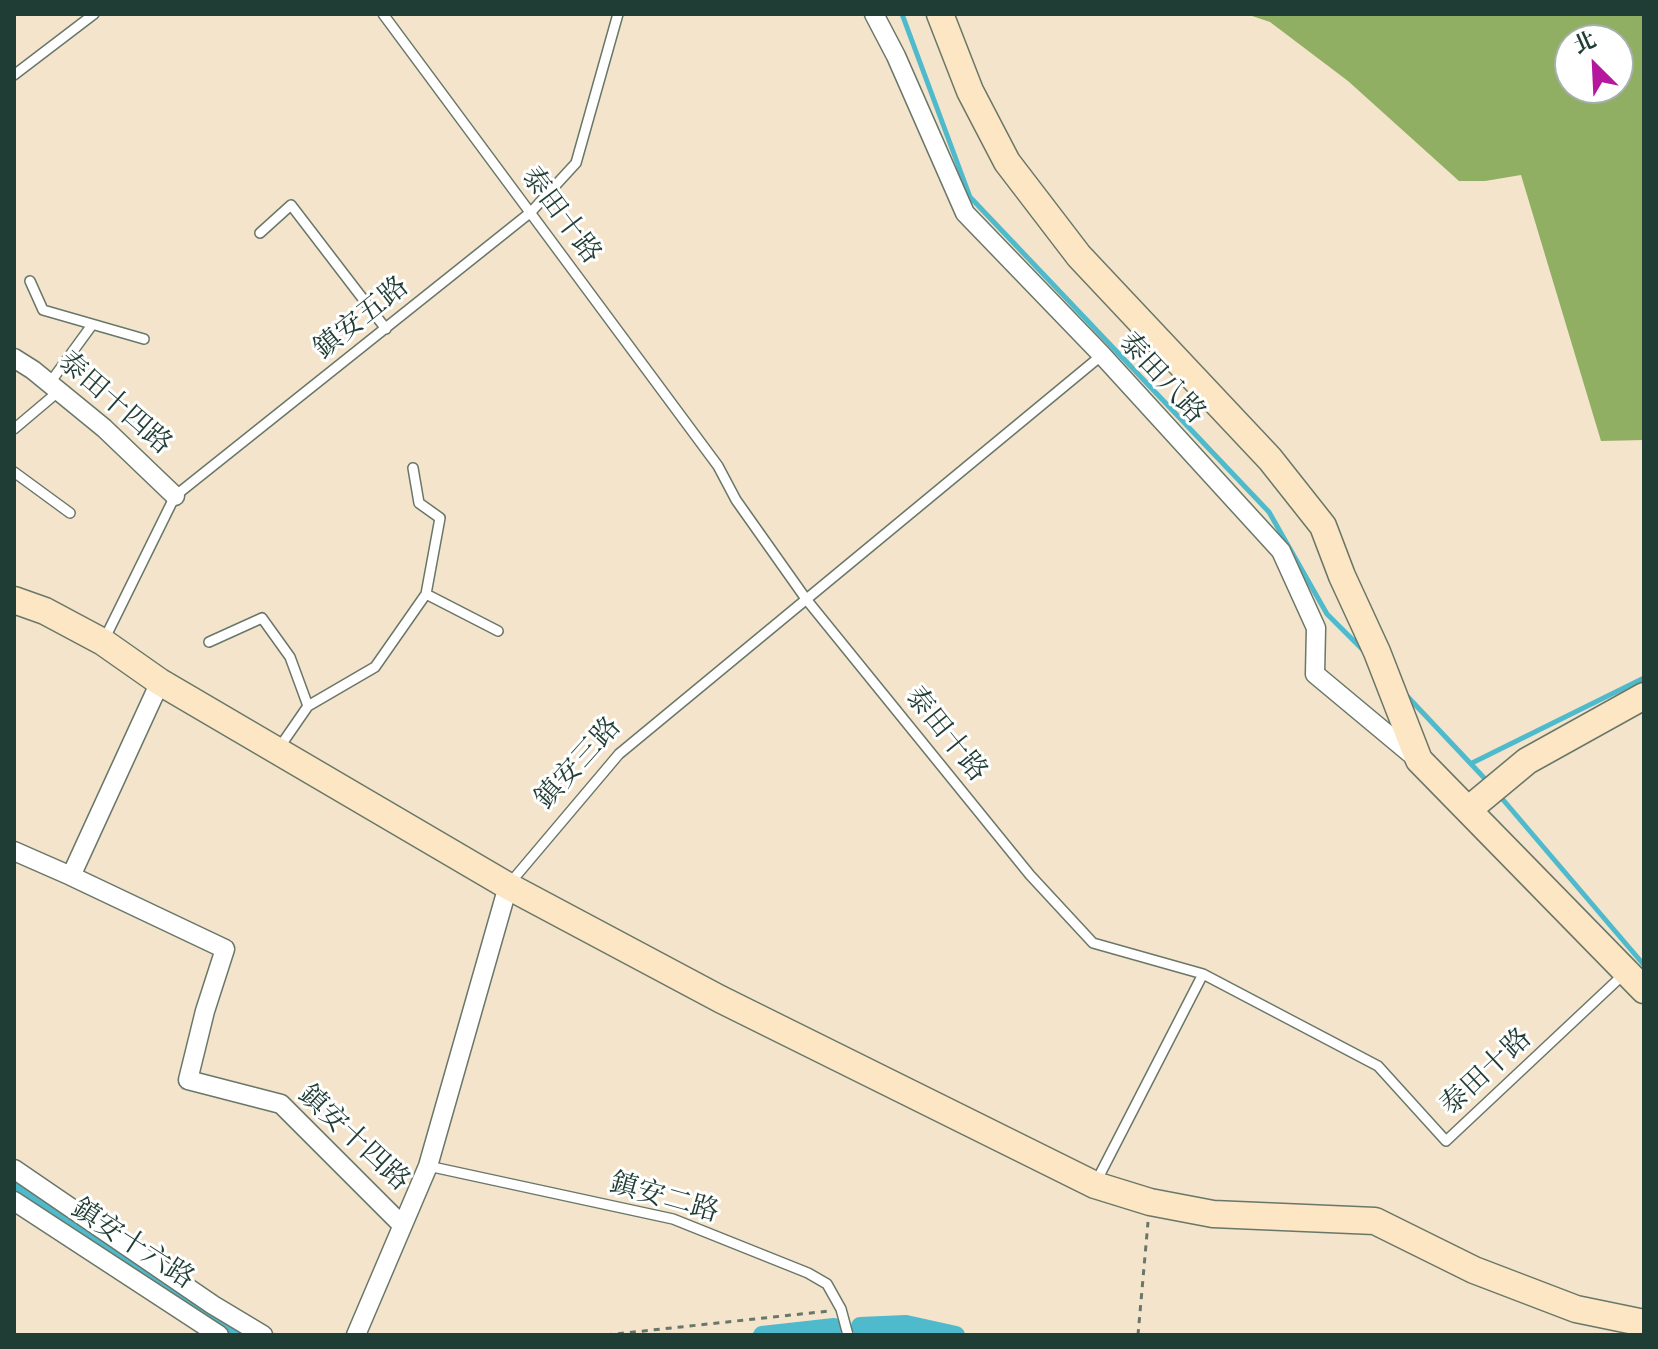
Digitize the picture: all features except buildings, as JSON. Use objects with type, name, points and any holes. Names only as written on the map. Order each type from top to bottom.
[{"type":"street","name":"泰田八路","points":[[874,14],[896,56],[965,213],[1102,355],[1281,551],[1316,628],[1315,674],[1419,760]]},
{"type":"street","points":[[940,14],[970,91],[1007,162],[1079,256],[1270,459],[1323,526],[1419,760],[1636,981]]},
{"type":"street","name":"泰田十四路","points":[[14,358],[104,428],[175,496]]},
{"type":"street","points":[[14,600],[45,611],[103,642],[160,682],[508,886],[720,999],[1095,1185],[1150,1202],[1213,1214],[1375,1221],[1474,1270],[1576,1309],[1644,1323]]},
{"type":"street","points":[[71,876],[160,682]]},
{"type":"street","points":[[1468,810],[1527,761],[1644,696]]},
{"type":"street","name":"鎮安十四路","points":[[14,851],[225,949],[188,1080],[281,1104],[402,1225]]},
{"type":"street","name":"鎮安三路","points":[[356,1335],[428,1166],[508,886]]},
{"type":"street","points":[[14,1169],[202,1298],[263,1335]]},
{"type":"street","name":"鎮安十六路","points":[[14,1201],[219,1335]]},
{"type":"lane","points":[[14,75],[94,14]]},
{"type":"lane","name":"泰田十路","points":[[383,14],[718,466],[736,500],[806,599],[1030,875],[1093,943],[1203,974],[1378,1066],[1446,1141],[1636,981]]},
{"type":"lane","name":"鎮安五路","points":[[103,642],[175,496],[531,212],[576,163],[618,14]]},
{"type":"lane","points":[[260,233],[291,205],[386,329]]},
{"type":"lane","points":[[30,281],[43,310],[144,339]]},
{"type":"lane","points":[[14,429],[54,388],[92,325]]},
{"type":"lane","name":"鎮安三路","points":[[508,886],[619,754],[1102,355]]},
{"type":"lane","points":[[277,751],[308,706],[375,667],[426,594],[440,518],[419,503],[413,468]]},
{"type":"lane","points":[[14,472],[70,513]]},
{"type":"lane","points":[[426,594],[498,631]]},
{"type":"lane","points":[[209,642],[262,618],[290,657],[308,706]]},
{"type":"lane","points":[[1095,1185],[1203,974]]},
{"type":"lane","name":"鎮安二路","points":[[428,1166],[673,1219],[808,1273],[827,1284],[841,1309],[848,1335]]},
{"type":"path","points":[[1138,1335],[1150,1202]]},
{"type":"path","points":[[606,1335],[841,1309]]},
{"type":"green space","points":[[1246,14],[1644,14],[1644,440],[1601,441],[1521,175],[1485,181],[1459,181],[1348,81],[1270,22]]},
{"type":"waterway","points":[[902,14],[970,197],[1269,512],[1327,614],[1364,651]]},
{"type":"waterway","points":[[1472,763],[1644,678]]},
{"type":"waterway","points":[[1407,696],[1488,782]]},
{"type":"waterway","points":[[1499,795],[1644,965]]},
{"type":"waterway","points":[[14,1186],[237,1335]]},
{"type":"waterway","points":[[860,1326],[906,1324],[956,1335]]},
{"type":"waterway","points":[[762,1335],[834,1327]]}]
